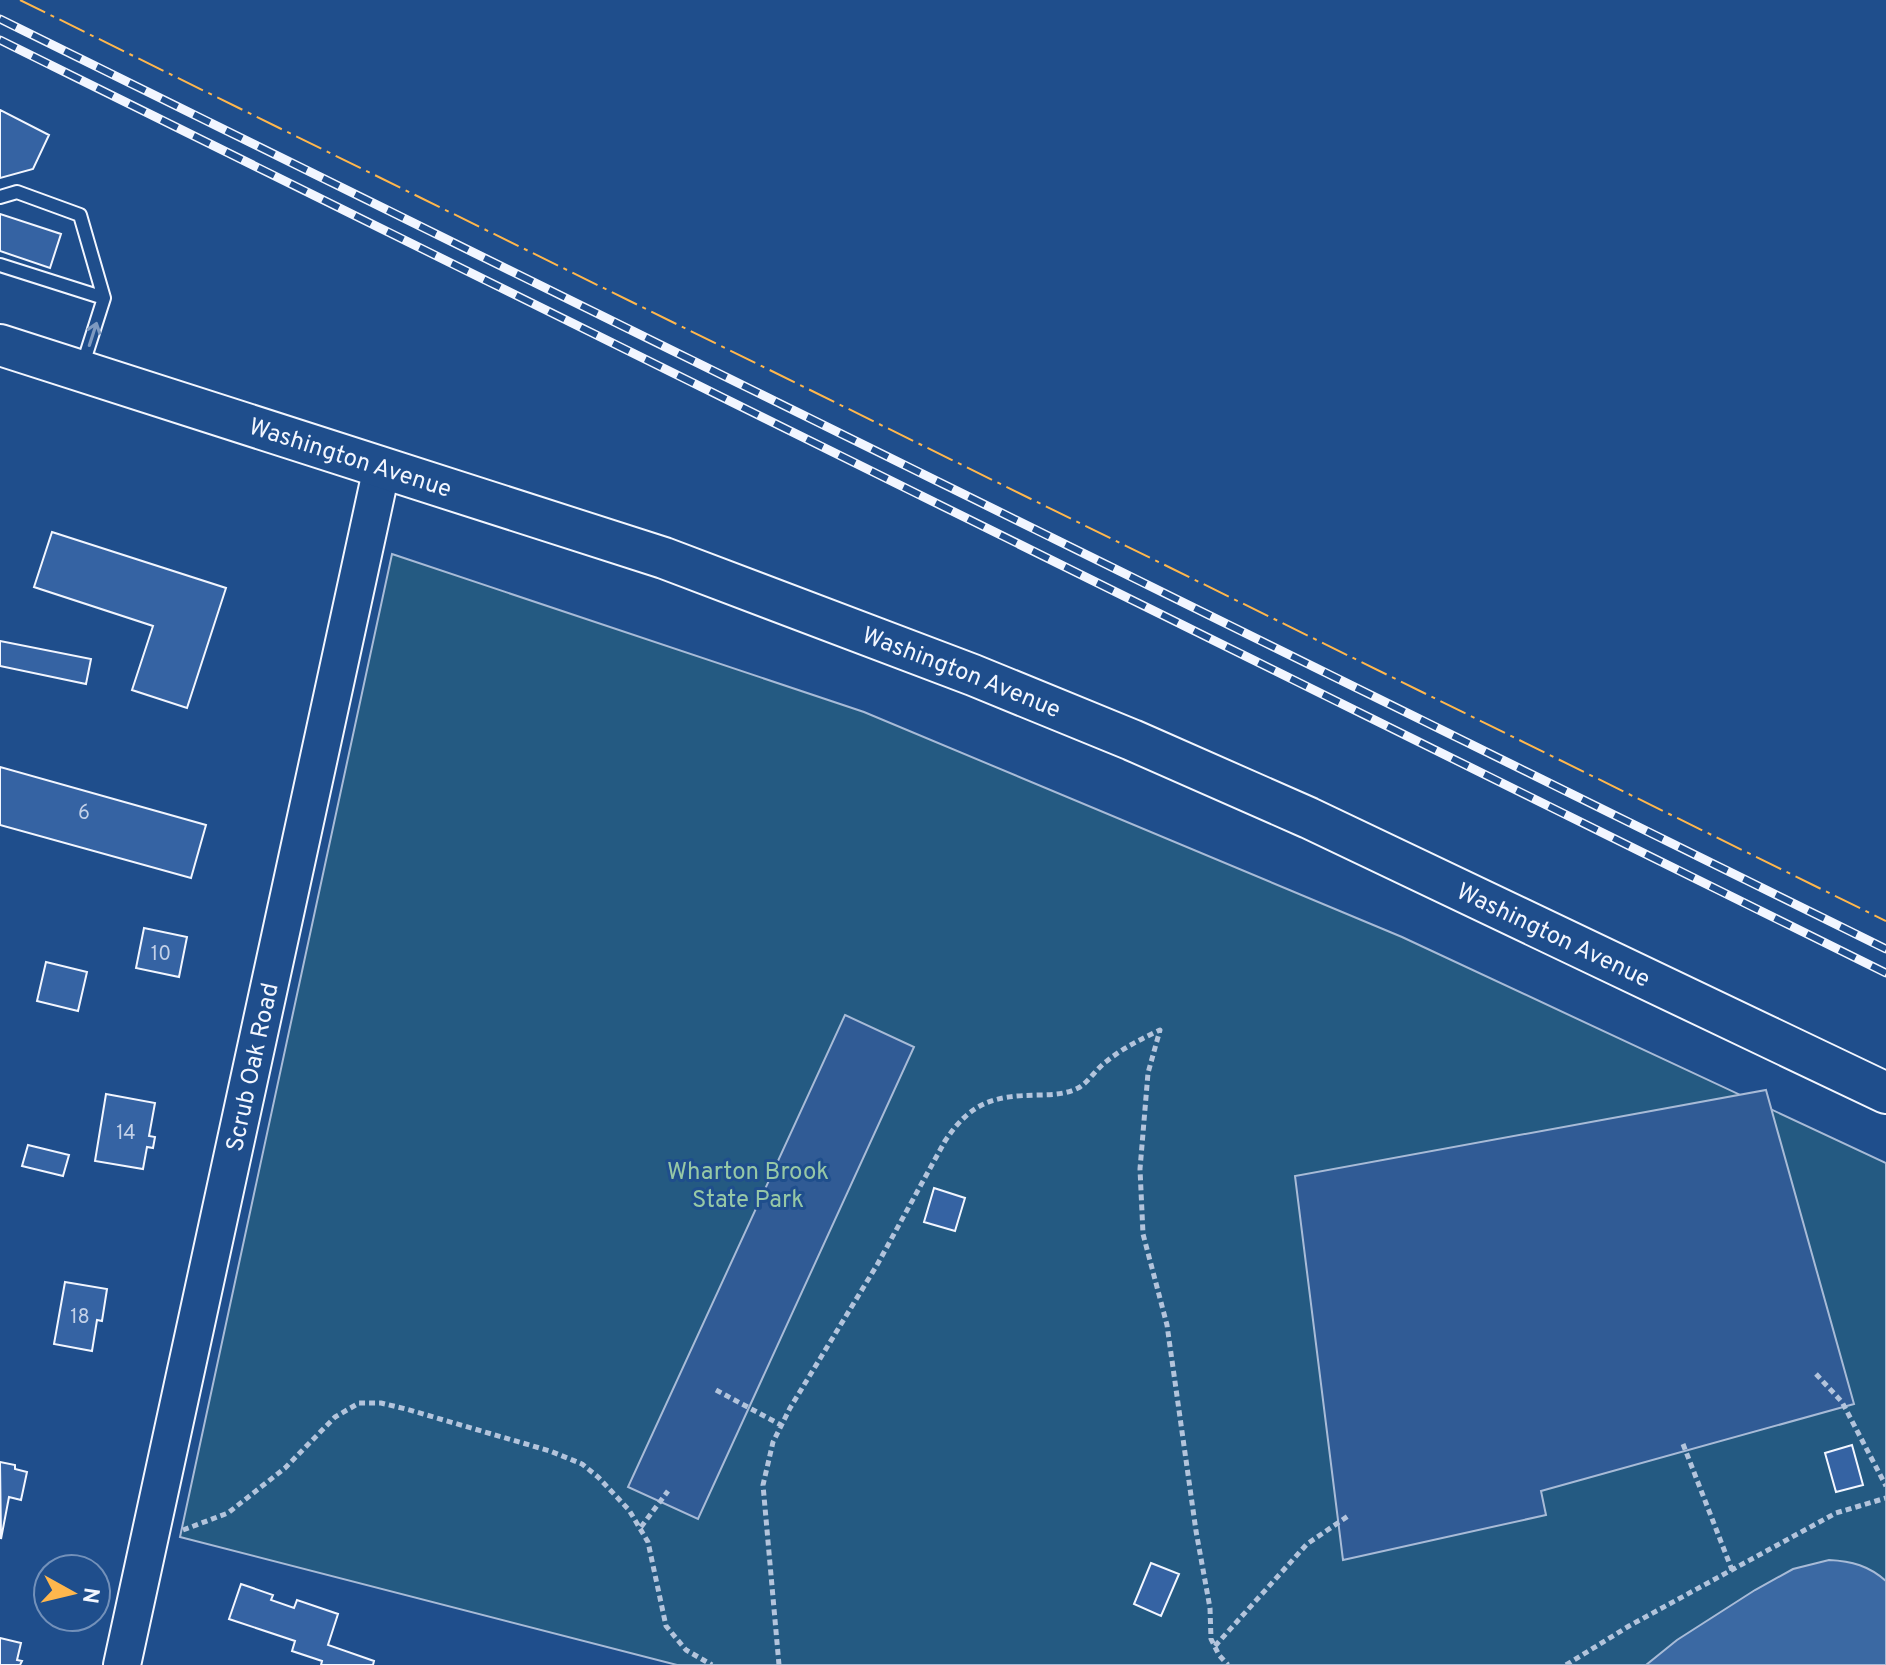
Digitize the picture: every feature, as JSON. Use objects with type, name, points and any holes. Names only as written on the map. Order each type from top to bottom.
[{"type":"main road","name":"Washington Avenue","points":[[0,345],[664,558],[817,614],[1132,740],[1309,818],[1886,1093]]},
{"type":"main road","name":"Scrub Oak Road","points":[[122,1665],[382,467]]},
{"type":"lane","points":[[0,197],[17,192],[80,215],[104,298],[81,370]]},
{"type":"lane","points":[[0,265],[104,298]]},
{"type":"path","points":[[779,1665],[763,1485],[773,1442],[958,1122],[985,1102],[1006,1096],[1060,1094],[1080,1087],[1127,1046],[1160,1030],[1148,1073],[1141,1155],[1143,1234],[1167,1325],[1210,1608],[1211,1639],[1228,1665]]},
{"type":"path","points":[[1816,1374],[1842,1402],[1886,1486]]},
{"type":"path","points":[[716,1390],[781,1425]]},
{"type":"path","points":[[149,1542],[228,1513],[285,1468],[335,1417],[359,1403],[381,1403],[550,1451],[582,1464],[598,1477],[641,1527],[655,1566],[666,1626],[686,1650],[712,1665]]},
{"type":"path","points":[[1683,1444],[1733,1570]]},
{"type":"path","points":[[641,1527],[668,1491]]},
{"type":"path","points":[[1566,1665],[1629,1626],[1836,1513],[1886,1498]]},
{"type":"path","points":[[1215,1646],[1307,1544],[1348,1516]]},
{"type":"green space","name":"Wharton Brook State Park","points":[[392,554],[864,712],[1402,937],[1886,1163],[1886,1665],[677,1665],[180,1537]]},
{"type":"shaded area","points":[[845,1015],[914,1047],[698,1519],[628,1487]]},
{"type":"shaded area","points":[[1766,1090],[1854,1404],[1541,1491],[1546,1515],[1343,1560],[1295,1176]]},
{"type":"shaded area","points":[[1829,1560],[1860,1565],[1886,1581],[1886,1665],[1646,1665],[1677,1640],[1755,1590],[1793,1569]]},
{"type":"building","points":[[0,110],[49,135],[33,169],[0,178]]},
{"type":"building","points":[[0,214],[61,234],[50,268],[0,251]]},
{"type":"building","points":[[52,532],[226,588],[187,708],[132,690],[153,626],[34,587]]},
{"type":"building","points":[[0,641],[91,659],[86,684],[0,666]]},
{"type":"building","points":[[0,767],[206,825],[191,878],[0,825]]},
{"type":"building","points":[[144,928],[187,937],[179,977],[136,968]]},
{"type":"building","points":[[46,962],[87,972],[78,1011],[37,1001]]},
{"type":"building","points":[[106,1094],[155,1103],[149,1136],[155,1137],[153,1148],[147,1147],[143,1169],[95,1161]]},
{"type":"building","points":[[28,1145],[69,1155],[63,1176],[22,1166]]},
{"type":"building","points":[[934,1188],[965,1198],[955,1231],[924,1222]]},
{"type":"building","points":[[65,1282],[107,1289],[102,1321],[97,1320],[92,1351],[54,1344]]},
{"type":"building","points":[[1852,1445],[1863,1485],[1836,1492],[1825,1453]]},
{"type":"building","points":[[0,1462],[27,1472],[21,1500],[9,1497],[1,1539]]},
{"type":"building","points":[[1151,1563],[1179,1574],[1161,1616],[1134,1604]]},
{"type":"building","points":[[241,1584],[273,1595],[271,1600],[294,1608],[297,1600],[338,1614],[328,1645],[374,1661],[373,1665],[321,1665],[322,1661],[292,1651],[295,1641],[229,1619]]},
{"type":"building","points":[[0,1638],[21,1643],[17,1660],[22,1661],[20,1665],[0,1665]]},
{"type":"railway","points":[[0,19],[1886,949]]},
{"type":"railway","points":[[0,40],[1886,973]]},
{"type":"power","points":[[20,0],[1886,921]]}]
